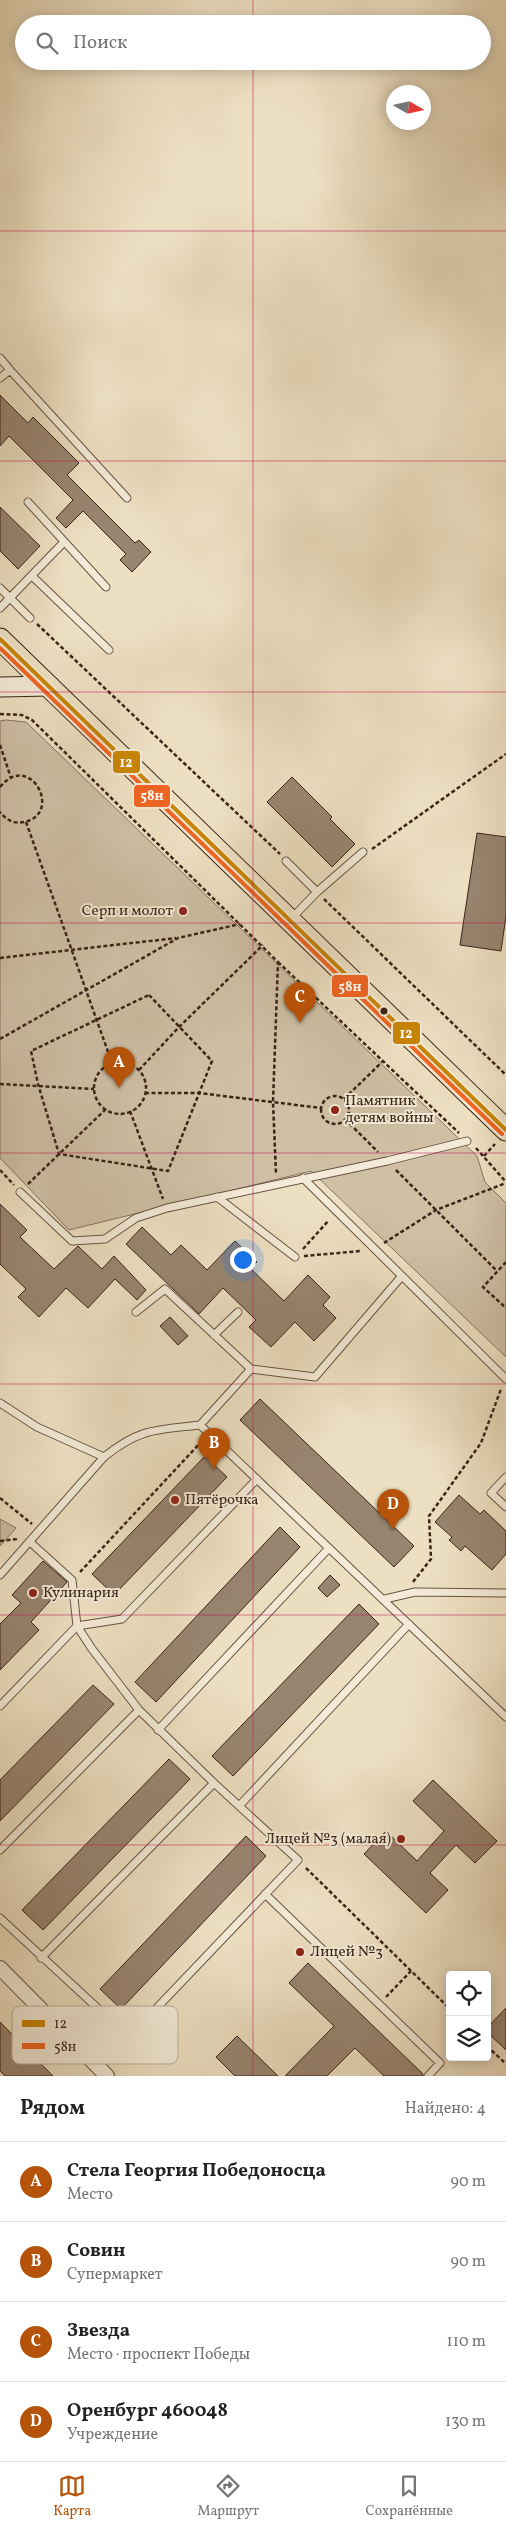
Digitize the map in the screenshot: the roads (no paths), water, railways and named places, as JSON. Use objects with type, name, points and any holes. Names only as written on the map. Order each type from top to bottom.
[{"type":"main road","points":[[0,639],[291,919],[502,1136]]},
{"type":"main road","points":[[0,687],[50,686]]},
{"type":"street","points":[[0,1968],[38,2006]]},
{"type":"street","points":[[95,2064],[107,2076]]},
{"type":"lane","points":[[0,358],[127,498]]},
{"type":"lane","points":[[0,378],[10,370]]},
{"type":"lane","points":[[28,502],[106,587]]},
{"type":"lane","points":[[0,608],[64,542]]},
{"type":"lane","points":[[32,576],[109,650]]},
{"type":"lane","points":[[0,588],[30,618]]},
{"type":"lane","points":[[291,919],[317,892],[363,852]]},
{"type":"lane","points":[[286,860],[317,892]]},
{"type":"lane","points":[[20,1192],[72,1241],[105,1239],[136,1218],[167,1208],[387,1161],[467,1140]]},
{"type":"lane","points":[[303,1178],[505,1379]]},
{"type":"lane","points":[[217,1197],[295,1257]]},
{"type":"lane","points":[[136,1312],[165,1289],[252,1369],[316,1377],[401,1277]]},
{"type":"lane","points":[[214,1335],[238,1312]]},
{"type":"lane","points":[[0,1575],[104,1457],[123,1441],[148,1430],[200,1425],[252,1369]]},
{"type":"lane","points":[[0,1403],[37,1427],[104,1457]]},
{"type":"lane","points":[[200,1425],[506,1717]]},
{"type":"lane","points":[[506,1477],[491,1493],[506,1507]]},
{"type":"lane","points":[[0,1706],[77,1626],[122,1619],[257,1480]]},
{"type":"lane","points":[[30,1542],[72,1580],[77,1626],[92,1649],[139,1710],[214,1783],[298,1860],[158,2006]]},
{"type":"lane","points":[[158,1730],[329,1548]]},
{"type":"lane","points":[[384,1599],[415,1592],[506,1593]]},
{"type":"lane","points":[[240,1805],[409,1624]]},
{"type":"lane","points":[[0,1850],[139,1710]]},
{"type":"lane","points":[[41,1958],[214,1783]]},
{"type":"lane","points":[[265,1894],[440,2062],[428,2076]]},
{"type":"lane","points":[[0,1918],[94,2006]]},
{"type":"place","name":"Серп и молот","points":[[183,911]]},
{"type":"place","name":"Звезда","points":[[300,1023]]},
{"type":"place","name":"Стела Георгия Победоносца","points":[[119,1088]]},
{"type":"place","name":"Памятник детям войны","points":[[335,1110]]},
{"type":"place","name":"Совин","points":[[214,1469]]},
{"type":"place","name":"Пятёрочка","points":[[175,1500]]},
{"type":"place","name":"Оренбург 460048","points":[[393,1530]]},
{"type":"place","name":"Кулинария","points":[[33,1593]]},
{"type":"place","name":"Лицей №3 (малая)","points":[[401,1839]]},
{"type":"place","name":"Лицей №3","points":[[300,1952]]}]
